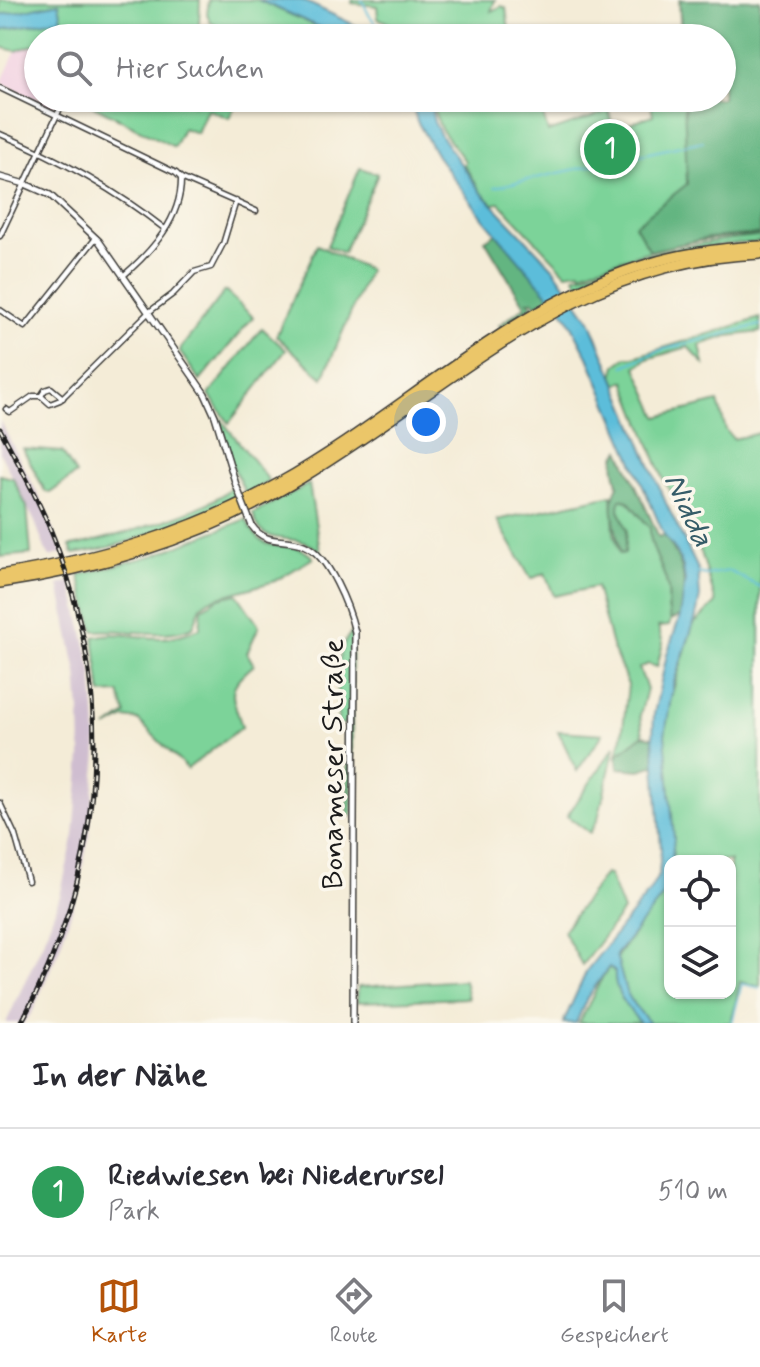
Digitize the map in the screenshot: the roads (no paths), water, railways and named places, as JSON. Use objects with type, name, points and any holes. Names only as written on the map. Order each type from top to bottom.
[{"type":"highway","points":[[0,575],[40,569],[136,546],[248,499],[321,458],[477,350],[556,306],[658,260],[760,246]]},
{"type":"highway","points":[[581,294],[660,268],[722,256],[760,254]]},
{"type":"highway","points":[[0,583],[131,556],[251,506],[324,465],[556,306]]},
{"type":"street","points":[[0,88],[24,99]]},
{"type":"street","points":[[52,112],[181,178],[256,211]]},
{"type":"street","points":[[1,233],[56,114]]},
{"type":"street","points":[[0,134],[39,150],[129,201],[165,229]]},
{"type":"street","name":"Bonameser Straße","points":[[0,177],[50,195],[96,238],[209,401],[252,526],[269,540],[298,543],[316,552],[342,596],[355,632],[353,1023]]},
{"type":"street","points":[[123,276],[149,252],[165,229],[179,197],[181,178]]},
{"type":"street","points":[[41,396],[50,404],[63,398],[194,272],[211,267],[223,244],[236,201]]},
{"type":"street","points":[[0,310],[25,327],[96,238]]},
{"type":"street","points":[[6,409],[10,412],[51,388],[63,398]]},
{"type":"street","points":[[0,803],[15,835],[28,881]]},
{"type":"water","points":[[258,0],[302,0],[353,24],[312,24]]},
{"type":"water","points":[[59,3],[62,19],[0,30],[0,15]]},
{"type":"water","points":[[414,112],[432,112],[441,136],[481,192],[554,269],[590,320],[666,503],[698,569],[700,597],[673,685],[665,735],[674,838],[672,855],[664,855],[662,897],[616,955],[626,991],[650,1023],[640,1023],[626,1006],[616,986],[615,972],[609,967],[587,998],[576,1023],[563,1023],[587,970],[649,892],[659,874],[661,849],[654,714],[667,654],[680,616],[685,581],[683,567],[677,552],[664,535],[588,357],[568,318],[484,219],[437,156]]},
{"type":"waterway","points":[[362,0],[376,24]]},
{"type":"waterway","points":[[495,187],[703,141]]},
{"type":"waterway","points":[[624,366],[658,351],[760,325]]},
{"type":"waterway","points":[[698,573],[706,575],[729,571],[760,587]]},
{"type":"waterway","points":[[732,1023],[742,984],[760,988]]},
{"type":"railway","points":[[0,429],[25,475],[60,555],[78,614],[89,674],[94,734],[92,794],[84,852],[69,910],[48,967],[21,1023]]},
{"type":"place","name":"Riedwiesen bei Niederursel","points":[[610,149]]},
{"type":"water label","name":"Nidda","points":[[690,509]]}]
